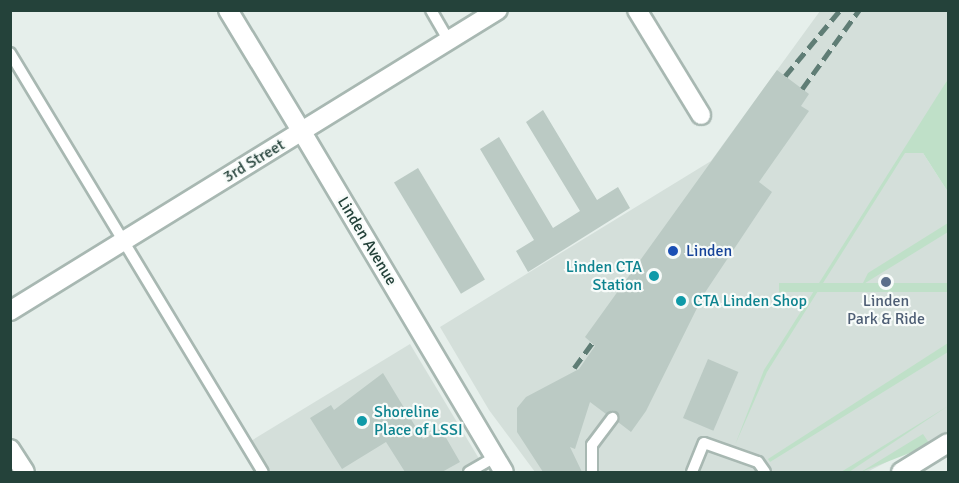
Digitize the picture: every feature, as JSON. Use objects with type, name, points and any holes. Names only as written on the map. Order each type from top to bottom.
[{"type":"street","name":"Linden Avenue","points":[[228,10],[500,465]]},
{"type":"street","name":"3rd Street","points":[[10,311],[498,10]]},
{"type":"street","points":[[637,10],[701,115]]},
{"type":"street","points":[[908,470],[948,443]]},
{"type":"street","points":[[10,449],[25,472]]},
{"type":"lane","points":[[431,10],[449,41]]},
{"type":"lane","points":[[10,53],[263,472]]},
{"type":"lane","points":[[592,472],[592,445],[612,418]]},
{"type":"lane","points":[[692,472],[704,443],[758,462],[765,472]]},
{"type":"lane","points":[[469,472],[500,465]]},
{"type":"shaded area","points":[[820,11],[948,11],[948,79],[905,152],[923,153],[948,192],[948,431],[867,472],[535,472],[489,410],[440,327],[711,161]]},
{"type":"shaded area","points":[[410,344],[487,472],[263,472],[246,444]]},
{"type":"green space","points":[[948,79],[948,192],[923,153],[905,153],[767,372],[735,445],[764,370]]},
{"type":"green space","points":[[948,223],[948,232],[862,285],[868,273]]},
{"type":"green space","points":[[779,283],[948,283],[948,292],[779,292]]},
{"type":"green space","points":[[948,343],[948,352],[770,462],[768,459]]},
{"type":"green space","points":[[948,406],[849,472],[841,472]]},
{"type":"green space","points":[[923,434],[929,443],[920,449],[861,472]]},
{"type":"building","points":[[777,70],[809,94],[801,106],[809,111],[759,182],[772,192],[704,294],[646,411],[631,432],[618,422],[616,412],[606,414],[590,402],[575,449],[570,447],[582,472],[543,472],[517,432],[517,408],[526,397],[579,369],[595,346],[585,337]]},
{"type":"building","points":[[543,110],[597,200],[618,187],[630,208],[528,272],[516,251],[534,240],[480,149],[499,137],[553,228],[580,211],[526,122]]},
{"type":"building","points":[[418,168],[485,279],[461,294],[394,182]]},
{"type":"building","points":[[708,359],[738,372],[713,431],[683,418]]},
{"type":"building","name":"Shoreline Place of LSSI","points":[[383,373],[423,439],[441,429],[460,462],[442,472],[405,472],[386,442],[342,469],[310,418],[331,405],[334,410]]},
{"type":"railway","points":[[785,76],[840,10]]},
{"type":"railway","points":[[802,89],[859,10]]},
{"type":"railway","points":[[574,368],[592,343]]},
{"type":"place","name":"Linden","points":[[673,251]]},
{"type":"place","name":"Linden CTA Station","points":[[654,276]]},
{"type":"place","name":"Linden Park & Ride","points":[[886,282]]},
{"type":"place","name":"CTA Linden Shop","points":[[681,301]]},
{"type":"place","name":"Shoreline Place of LSSI","points":[[362,421]]}]
